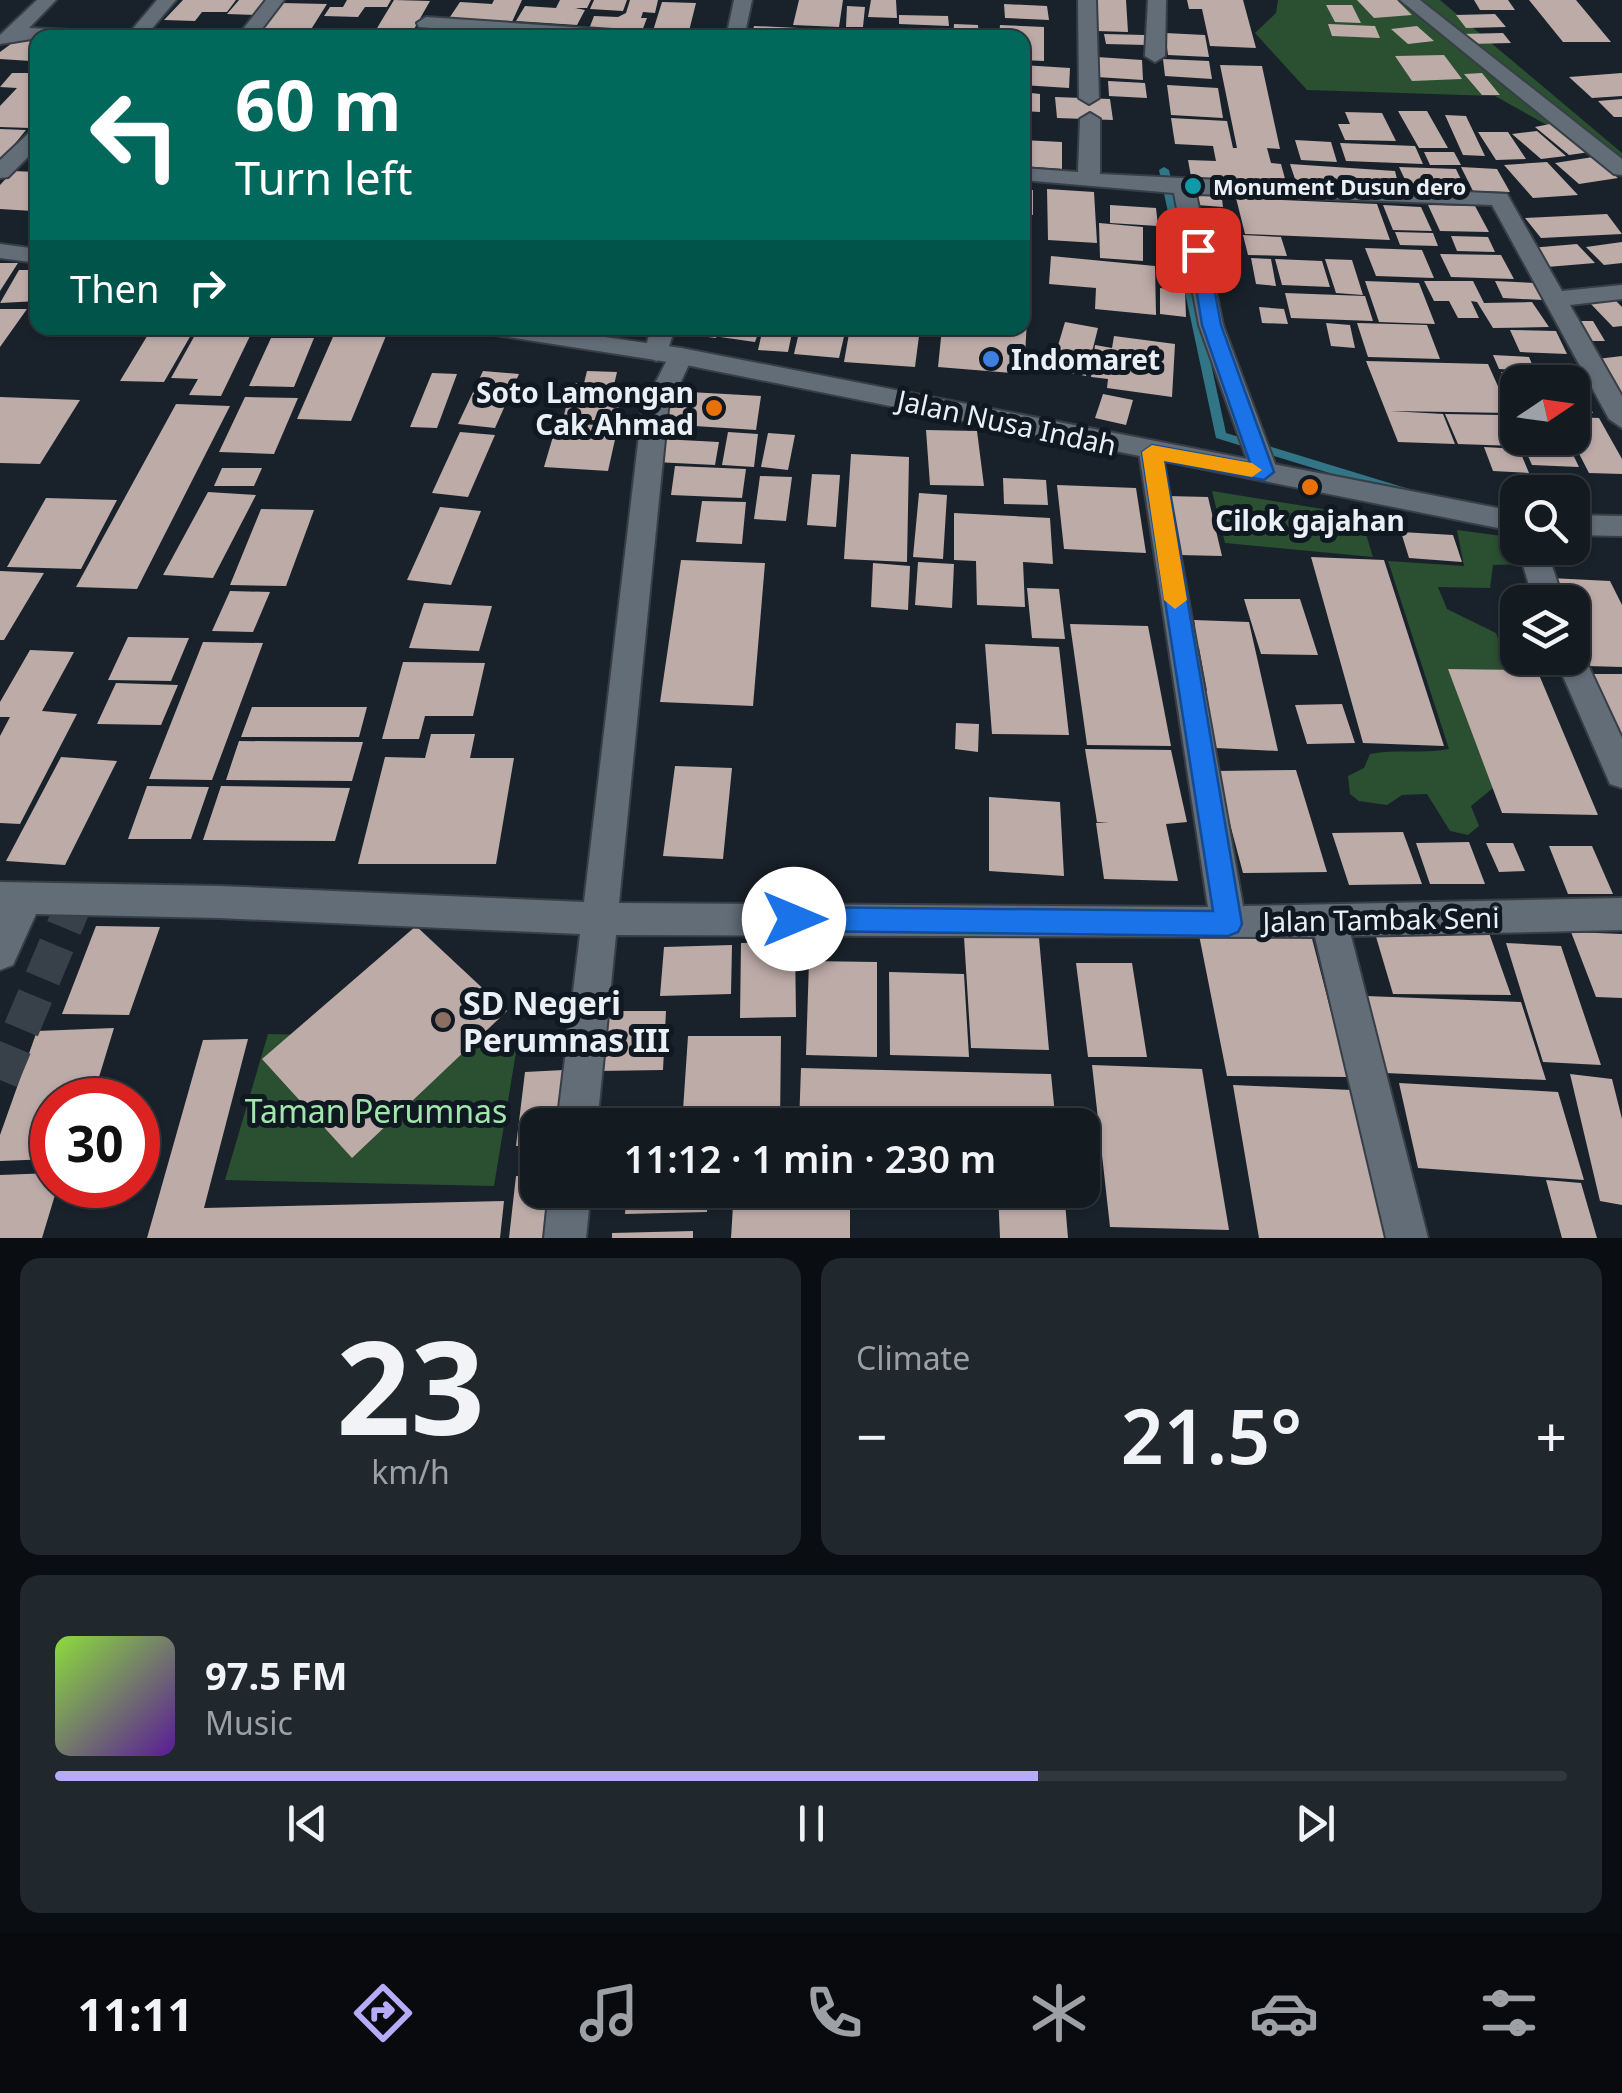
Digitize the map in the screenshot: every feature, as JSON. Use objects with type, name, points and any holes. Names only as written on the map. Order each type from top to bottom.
[{"type":"street","points":[[7,39],[47,0]]},
{"type":"street","points":[[141,30],[167,0]]},
{"type":"street","points":[[251,30],[275,0]]},
{"type":"street","points":[[423,30],[440,0]]},
{"type":"street","points":[[737,30],[743,0]]},
{"type":"street","points":[[1087,0],[1089,178]]},
{"type":"street","points":[[1154,56],[1158,0]]},
{"type":"street","points":[[1409,0],[1622,169]]},
{"type":"street","points":[[0,14],[31,17]]},
{"type":"street","points":[[0,172],[30,143]]},
{"type":"street","points":[[1030,174],[1184,187],[1499,198],[1622,419]]},
{"type":"street","points":[[1184,187],[1212,325],[1264,472]]},
{"type":"street","points":[[0,250],[30,255]]},
{"type":"street","points":[[1554,299],[1622,292]]},
{"type":"street","name":"Jalan Nusa Indah","points":[[566,335],[667,345],[1152,452],[1500,518]]},
{"type":"street","points":[[579,1108],[655,409],[667,345]]},
{"type":"street","points":[[1152,452],[1228,924]]},
{"type":"street","points":[[1590,525],[1622,526]]},
{"type":"street","points":[[1578,675],[1622,774]]},
{"type":"street","points":[[0,953],[13,898]]},
{"type":"street","name":"Jalan Tambak Seni","points":[[13,898],[219,902],[600,919],[1228,924],[1622,914]]},
{"type":"street","points":[[1329,920],[1408,1238]]},
{"type":"street","points":[[565,1238],[568,1208]]},
{"type":"green space","points":[[1278,0],[1440,0],[1622,153],[1622,167],[1495,96],[1307,90],[1255,33],[1276,13]]},
{"type":"green space","points":[[1212,491],[1360,515],[1373,557],[1225,543]]},
{"type":"green space","points":[[1457,530],[1500,536],[1500,565],[1493,565],[1490,588],[1438,587],[1447,609],[1496,633],[1500,644],[1500,670],[1449,669],[1493,788],[1471,806],[1479,826],[1468,835],[1450,831],[1427,794],[1402,795],[1387,805],[1359,801],[1350,794],[1348,776],[1364,768],[1370,754],[1449,749],[1388,561],[1464,566]]},
{"type":"green space","name":"Taman Perumnas","points":[[268,1034],[518,1040],[494,1186],[225,1180]]},
{"type":"building","points":[[183,0],[236,0],[227,12],[202,12],[195,21],[164,20]]},
{"type":"building","points":[[239,0],[268,0],[256,15],[227,14]]},
{"type":"building","points":[[347,0],[391,0],[387,7],[365,7],[358,17],[324,16],[330,7],[343,7]]},
{"type":"building","points":[[394,0],[430,1],[414,30],[376,30]]},
{"type":"building","points":[[494,0],[522,0],[511,24],[448,20],[460,2],[492,4]]},
{"type":"building","points":[[560,0],[591,0],[587,8],[575,8],[585,10],[577,25],[516,21],[525,6],[556,8]]},
{"type":"building","points":[[594,0],[627,0],[623,11],[590,9]]},
{"type":"building","points":[[630,0],[658,0],[655,13],[643,12],[641,18],[647,18],[642,30],[589,29],[594,16],[618,17],[626,13]]},
{"type":"building","points":[[799,0],[843,0],[839,27],[793,25]]},
{"type":"building","points":[[871,0],[896,0],[897,18],[868,17]]},
{"type":"building","points":[[1096,0],[1126,0],[1128,32],[1097,31]]},
{"type":"building","points":[[1187,0],[1243,0],[1256,48],[1210,46],[1202,9],[1189,9]]},
{"type":"building","points":[[1357,0],[1397,0],[1412,15],[1374,18]]},
{"type":"building","points":[[1474,0],[1508,0],[1515,10],[1480,10]]},
{"type":"building","points":[[1529,0],[1576,0],[1611,42],[1563,42]]},
{"type":"building","points":[[662,2],[696,3],[689,30],[653,30]]},
{"type":"building","points":[[281,3],[327,4],[311,30],[263,30]]},
{"type":"building","points":[[1004,4],[1047,6],[1049,20],[1005,18]]},
{"type":"building","points":[[1326,5],[1352,5],[1361,23],[1335,22]]},
{"type":"building","points":[[847,6],[865,7],[863,27],[846,27]]},
{"type":"building","points":[[1495,14],[1506,27],[1466,28],[1456,15]]},
{"type":"building","points":[[899,15],[948,16],[949,26],[899,24]]},
{"type":"building","points":[[954,24],[978,25],[978,30],[954,30]]},
{"type":"building","points":[[1328,24],[1375,26],[1380,38],[1332,36]]},
{"type":"building","points":[[1000,25],[1044,27],[1044,61],[1030,60],[1030,30],[1000,30]]},
{"type":"building","points":[[754,26],[836,30],[753,30]]},
{"type":"building","points":[[1417,26],[1434,41],[1408,44],[1391,29]]},
{"type":"building","points":[[1165,33],[1205,35],[1209,57],[1168,55]]},
{"type":"building","points":[[1503,33],[1511,43],[1468,44],[1461,34]]},
{"type":"building","points":[[1104,34],[1145,35],[1147,45],[1106,44]]},
{"type":"building","points":[[19,38],[30,39],[30,61],[0,59],[0,52]]},
{"type":"building","points":[[1444,55],[1462,79],[1412,81],[1395,56]]},
{"type":"building","points":[[1097,57],[1142,60],[1143,80],[1097,77]]},
{"type":"building","points":[[1163,59],[1209,61],[1212,79],[1165,76]]},
{"type":"building","points":[[1220,65],[1262,66],[1280,149],[1267,148],[1271,163],[1281,164],[1287,186],[1192,182],[1188,160],[1216,161],[1213,146],[1175,144],[1171,118],[1227,121],[1233,148],[1237,148]]},
{"type":"building","points":[[1030,66],[1070,68],[1069,88],[1030,86]]},
{"type":"building","points":[[12,73],[29,73],[30,128],[0,127],[0,106],[17,88],[0,87]]},
{"type":"building","points":[[1482,73],[1500,95],[1482,95],[1464,74]]},
{"type":"building","points":[[1622,73],[1622,96],[1592,98],[1569,77]]},
{"type":"building","points":[[1108,81],[1145,83],[1147,98],[1109,96]]},
{"type":"building","points":[[1167,85],[1218,88],[1223,118],[1171,115]]},
{"type":"building","points":[[1030,93],[1040,94],[1040,112],[1030,111]]},
{"type":"building","points":[[1055,97],[1110,99],[1113,120],[1057,118]]},
{"type":"building","points":[[1622,99],[1622,117],[1614,117],[1598,101]]},
{"type":"building","points":[[1398,111],[1427,111],[1448,148],[1419,148]]},
{"type":"building","points":[[1345,112],[1382,113],[1396,141],[1345,140],[1338,124],[1350,124]]},
{"type":"building","points":[[1445,115],[1466,116],[1485,156],[1463,155]]},
{"type":"building","points":[[1555,123],[1590,152],[1569,155],[1535,127]]},
{"type":"building","points":[[0,129],[26,130],[0,162]]},
{"type":"building","points":[[1537,131],[1566,156],[1541,159],[1512,134]]},
{"type":"building","points":[[1478,132],[1508,132],[1526,159],[1496,160]]},
{"type":"building","points":[[1030,140],[1062,142],[1062,169],[1030,167]]},
{"type":"building","points":[[1295,140],[1331,142],[1337,162],[1301,160]]},
{"type":"building","points":[[1340,143],[1415,146],[1423,164],[1346,161]]},
{"type":"building","points":[[1424,152],[1454,152],[1461,165],[1430,165]]},
{"type":"building","points":[[1593,157],[1618,178],[1579,184],[1555,163]]},
{"type":"building","points":[[1547,162],[1578,195],[1533,198],[1504,165]]},
{"type":"building","points":[[1290,164],[1395,171],[1401,195],[1299,191]]},
{"type":"building","points":[[1399,167],[1456,169],[1467,192],[1410,190]]},
{"type":"building","points":[[1461,167],[1497,169],[1510,192],[1473,191]]},
{"type":"building","points":[[13,171],[30,172],[30,211],[0,209],[0,185]]},
{"type":"building","points":[[1047,189],[1094,192],[1097,243],[1048,240]]},
{"type":"building","points":[[1194,189],[1221,191],[1223,207],[1197,205]]},
{"type":"building","points":[[1030,190],[1033,190],[1033,215],[1030,215]]},
{"type":"building","points":[[1236,198],[1377,204],[1390,240],[1245,234]]},
{"type":"building","points":[[1110,205],[1156,208],[1158,226],[1110,223]]},
{"type":"building","points":[[1383,205],[1421,207],[1432,231],[1393,230]]},
{"type":"building","points":[[1428,205],[1475,206],[1489,232],[1440,231]]},
{"type":"building","points":[[1195,208],[1227,210],[1230,234],[1198,232]]},
{"type":"building","points":[[1607,214],[1622,234],[1541,238],[1525,218]]},
{"type":"building","points":[[1099,223],[1143,227],[1143,261],[1100,258]]},
{"type":"building","points":[[1395,232],[1433,233],[1438,246],[1400,245]]},
{"type":"building","points":[[1243,235],[1281,237],[1287,256],[1248,255]]},
{"type":"building","points":[[1451,236],[1488,237],[1495,252],[1457,251]]},
{"type":"building","points":[[1622,242],[1622,263],[1604,265],[1586,247]]},
{"type":"building","points":[[1577,244],[1595,263],[1547,267],[1530,248]]},
{"type":"building","points":[[1365,248],[1422,250],[1434,278],[1376,276]]},
{"type":"building","points":[[1204,254],[1238,256],[1241,269],[1206,267]]},
{"type":"building","points":[[1440,254],[1501,255],[1514,279],[1451,277]]},
{"type":"building","points":[[1051,256],[1155,266],[1156,315],[1095,309],[1096,288],[1049,284]]},
{"type":"building","points":[[1251,258],[1271,259],[1276,286],[1256,284]]},
{"type":"building","points":[[1275,259],[1322,261],[1330,287],[1282,285]]},
{"type":"building","points":[[1325,259],[1352,260],[1363,295],[1336,293]]},
{"type":"building","points":[[0,263],[18,263],[0,291]]},
{"type":"building","points":[[19,270],[30,270],[30,301],[0,303]]},
{"type":"building","points":[[1365,281],[1419,283],[1435,324],[1379,322]]},
{"type":"building","points":[[1424,281],[1473,281],[1484,303],[1532,302],[1549,327],[1493,328],[1477,302],[1471,301],[1479,318],[1458,318],[1449,301],[1434,301]]},
{"type":"building","points":[[1495,281],[1535,283],[1543,300],[1503,298]]},
{"type":"building","points":[[1160,288],[1185,291],[1186,317],[1160,314]]},
{"type":"building","points":[[1285,293],[1365,296],[1373,321],[1291,318]]},
{"type":"building","points":[[1614,299],[1622,307],[1622,326],[1613,327],[1589,302]]},
{"type":"building","points":[[1259,307],[1284,309],[1288,324],[1262,323]]},
{"type":"building","points":[[0,309],[27,309],[0,347]]},
{"type":"building","points":[[1578,321],[1593,321],[1605,341],[1589,341]]},
{"type":"building","points":[[1065,322],[1098,328],[1086,376],[1051,369]]},
{"type":"building","points":[[1326,323],[1350,325],[1355,348],[1331,346]]},
{"type":"building","points":[[1357,323],[1427,325],[1440,359],[1368,357]]},
{"type":"building","points":[[1510,330],[1556,331],[1567,354],[1520,352]]},
{"type":"building","points":[[148,335],[191,335],[164,382],[120,381]]},
{"type":"building","points":[[195,335],[250,336],[221,396],[189,395],[198,379],[171,378]]},
{"type":"building","points":[[334,335],[386,335],[351,421],[297,419]]},
{"type":"building","points":[[721,335],[758,335],[755,342]]},
{"type":"building","points":[[761,335],[792,335],[788,352],[758,350]]},
{"type":"building","points":[[798,335],[844,335],[839,358],[794,354]]},
{"type":"building","points":[[849,335],[919,335],[915,367],[844,362]]},
{"type":"building","points":[[941,335],[1026,335],[1024,374],[938,367]]},
{"type":"building","points":[[1114,336],[1175,344],[1172,397],[1107,388],[1108,379],[1091,377],[1095,345],[1112,348]]},
{"type":"building","points":[[271,338],[314,338],[294,387],[249,386]]},
{"type":"building","points":[[1493,355],[1529,357],[1532,365],[1500,365],[1499,369]]},
{"type":"building","points":[[1622,356],[1622,395],[1589,360]]},
{"type":"building","points":[[1366,361],[1488,364],[1500,391],[1500,413],[1390,411],[1443,414],[1455,444],[1398,442]]},
{"type":"building","points":[[483,371],[519,374],[495,428],[458,424]]},
{"type":"building","points":[[587,371],[617,372],[614,385],[624,386],[615,421],[563,419],[572,383],[584,383]]},
{"type":"building","points":[[432,373],[457,374],[437,428],[410,427]]},
{"type":"building","points":[[672,391],[761,396],[756,430],[664,424]]},
{"type":"building","points":[[1103,394],[1133,400],[1126,425],[1095,418]]},
{"type":"building","points":[[0,397],[80,400],[40,464],[0,463]]},
{"type":"building","points":[[245,397],[298,398],[274,454],[219,452]]},
{"type":"building","points":[[176,404],[230,406],[137,589],[76,587]]},
{"type":"building","points":[[1445,414],[1500,415],[1500,445],[1458,444]]},
{"type":"building","points":[[1590,418],[1599,418],[1622,459],[1622,474],[1589,473],[1580,455],[1590,455]]},
{"type":"building","points":[[557,423],[618,426],[608,471],[544,467]]},
{"type":"building","points":[[926,430],[977,431],[984,486],[930,485]]},
{"type":"building","points":[[460,432],[495,435],[468,497],[432,493]]},
{"type":"building","points":[[728,432],[758,434],[754,467],[722,465]]},
{"type":"building","points":[[768,433],[795,435],[788,470],[761,467]]},
{"type":"building","points":[[661,439],[719,442],[715,465],[655,462]]},
{"type":"building","points":[[1484,447],[1500,448],[1500,455],[1522,455],[1529,473],[1493,471]]},
{"type":"building","points":[[851,454],[909,457],[907,562],[844,559]]},
{"type":"building","points":[[1528,455],[1573,455],[1579,467],[1532,465]]},
{"type":"building","points":[[675,466],[746,469],[742,498],[671,495]]},
{"type":"building","points":[[222,468],[262,468],[254,486],[214,486]]},
{"type":"building","points":[[812,474],[840,475],[836,527],[807,525]]},
{"type":"building","points":[[760,476],[792,477],[786,521],[754,519]]},
{"type":"building","points":[[1003,478],[1046,480],[1048,505],[1004,504]]},
{"type":"building","points":[[1057,485],[1136,488],[1146,553],[1064,549]]},
{"type":"building","points":[[208,492],[256,495],[213,578],[163,575]]},
{"type":"building","points":[[919,493],[947,495],[943,559],[913,557]]},
{"type":"building","points":[[1167,496],[1208,497],[1222,556],[1179,555]]},
{"type":"building","points":[[46,498],[117,500],[81,569],[7,567]]},
{"type":"building","points":[[702,501],[746,502],[742,544],[696,542]]},
{"type":"building","points":[[440,507],[481,511],[451,585],[407,580]]},
{"type":"building","points":[[261,509],[314,510],[286,586],[230,585]]},
{"type":"building","points":[[954,513],[1050,518],[1053,564],[1023,562],[1025,607],[977,605],[976,561],[954,560]]},
{"type":"building","points":[[1401,532],[1453,535],[1462,562],[1409,558]]},
{"type":"building","points":[[1311,557],[1384,560],[1444,746],[1363,743]]},
{"type":"building","points":[[681,560],[765,563],[753,706],[660,702]]},
{"type":"building","points":[[918,562],[954,564],[952,608],[915,605]]},
{"type":"building","points":[[873,563],[910,566],[908,610],[871,607]]},
{"type":"building","points":[[0,571],[44,573],[4,640],[0,640]]},
{"type":"building","points":[[1550,578],[1610,581],[1622,605],[1622,667],[1590,666],[1590,585],[1553,585]]},
{"type":"building","points":[[1027,588],[1059,589],[1065,639],[1032,638]]},
{"type":"building","points":[[230,591],[270,592],[253,632],[212,631]]},
{"type":"building","points":[[1244,599],[1300,599],[1318,655],[1261,654]]},
{"type":"building","points":[[424,603],[492,606],[479,651],[409,648]]},
{"type":"building","points":[[1194,620],[1249,622],[1278,751],[1216,748],[1211,721],[1199,721],[1193,691],[1207,691],[1199,648],[1189,647],[1185,624],[1195,625]]},
{"type":"building","points":[[1070,624],[1148,626],[1171,746],[1087,745]]},
{"type":"building","points":[[128,637],[189,638],[171,681],[108,680]]},
{"type":"building","points":[[203,642],[263,643],[212,780],[149,779]]},
{"type":"building","points":[[985,644],[1059,647],[1069,735],[992,734]]},
{"type":"building","points":[[30,650],[74,652],[42,711],[77,714],[20,824],[0,823],[0,736],[10,717],[0,717],[0,702]]},
{"type":"building","points":[[403,662],[485,663],[473,716],[425,716],[419,739],[382,739]]},
{"type":"building","points":[[1448,669],[1539,675],[1598,815],[1502,813]]},
{"type":"building","points":[[1622,674],[1622,745],[1587,675]]},
{"type":"building","points":[[116,683],[178,685],[161,725],[97,724]]},
{"type":"building","points":[[1342,704],[1355,743],[1307,744],[1295,705]]},
{"type":"building","points":[[252,707],[367,707],[359,737],[241,737]]},
{"type":"building","points":[[956,723],[979,724],[978,752],[955,749]]},
{"type":"building","points":[[431,734],[475,734],[470,758],[514,758],[496,864],[358,864],[385,757],[425,758]]},
{"type":"building","points":[[239,741],[363,742],[352,781],[226,780]]},
{"type":"building","points":[[1085,749],[1171,750],[1187,822],[1166,824],[1178,881],[1104,879],[1096,823],[1109,822],[1097,822]]},
{"type":"building","points":[[61,757],[117,761],[65,865],[6,861]]},
{"type":"building","points":[[675,766],[732,768],[723,859],[663,856]]},
{"type":"building","points":[[1296,770],[1327,872],[1243,873],[1216,771]]},
{"type":"building","points":[[147,786],[209,787],[191,839],[128,839]]},
{"type":"building","points":[[221,786],[350,788],[335,841],[203,840]]},
{"type":"building","points":[[989,797],[1060,802],[1064,876],[989,871]]},
{"type":"building","points":[[1403,832],[1422,884],[1349,885],[1332,833]]},
{"type":"building","points":[[1469,842],[1485,884],[1430,884],[1416,843]]},
{"type":"building","points":[[1486,843],[1513,843],[1525,871],[1499,872]]},
{"type":"building","points":[[1549,846],[1592,846],[1613,894],[1568,894]]},
{"type":"building","points":[[96,926],[160,927],[129,1015],[62,1014]]},
{"type":"building","points":[[416,926],[507,1011],[352,1158],[262,1059]]},
{"type":"building","points":[[1198,930],[1310,931],[1348,1077],[1227,1076]]},
{"type":"building","points":[[1374,930],[1488,930],[1511,995],[1393,994]]},
{"type":"building","points":[[1571,932],[1622,934],[1622,998],[1596,997]]},
{"type":"building","points":[[964,937],[1039,938],[1049,1050],[971,1048]]},
{"type":"building","points":[[795,942],[796,1017],[740,1018],[741,943]]},
{"type":"building","points":[[1506,943],[1561,946],[1601,1065],[1543,1062]]},
{"type":"building","points":[[732,945],[731,994],[660,996],[664,947]]},
{"type":"building","points":[[809,961],[877,962],[877,1057],[806,1055]]},
{"type":"building","points":[[1076,963],[1132,963],[1147,1057],[1088,1057]]},
{"type":"building","points":[[889,972],[964,974],[969,1057],[890,1055]]},
{"type":"building","points":[[1366,996],[1521,1002],[1546,1080],[1385,1073]]},
{"type":"building","points":[[603,1011],[666,1011],[663,1070],[597,1071]]},
{"type":"building","points":[[114,1028],[99,1078],[30,1078],[30,1160],[0,1161],[0,1135],[37,1031]]},
{"type":"building","points":[[688,1036],[781,1036],[780,1108],[683,1108]]},
{"type":"building","points":[[248,1039],[204,1208],[504,1201],[500,1238],[147,1238],[155,1208],[160,1208],[160,1192],[203,1040]]},
{"type":"building","points":[[1092,1065],[1202,1069],[1229,1230],[1110,1227],[1100,1108],[1097,1108]]},
{"type":"building","points":[[801,1068],[1051,1074],[1054,1108],[800,1108]]},
{"type":"building","points":[[564,1070],[561,1108],[521,1108],[525,1072]]},
{"type":"building","points":[[1570,1074],[1612,1079],[1622,1119],[1622,1205],[1600,1201]]},
{"type":"building","points":[[1399,1083],[1558,1092],[1584,1180],[1418,1168]]},
{"type":"building","points":[[1233,1085],[1352,1090],[1387,1238],[1259,1238]]},
{"type":"building","points":[[520,1113],[520,1146],[516,1146]]},
{"type":"building","points":[[30,1174],[30,1208],[51,1208],[42,1238],[0,1238],[0,1175]]},
{"type":"building","points":[[516,1176],[520,1176],[520,1208],[546,1208],[543,1238],[509,1238]]},
{"type":"building","points":[[1546,1180],[1581,1183],[1597,1238],[1562,1238]]},
{"type":"building","points":[[626,1208],[707,1208],[707,1212],[625,1214]]},
{"type":"building","points":[[733,1208],[850,1208],[850,1238],[731,1238]]},
{"type":"building","points":[[999,1208],[1066,1208],[1068,1238],[1000,1238]]},
{"type":"building","points":[[693,1231],[693,1238],[612,1238],[612,1233]]},
{"type":"waterway","points":[[1164,170],[1220,435],[1405,492]]},
{"type":"tunnel","points":[[0,1080],[76,899]]},
{"type":"slow traffic","points":[[1175,600],[1152,452],[1252,470]]},
{"type":"place","name":"Monument Dusun dero","points":[[1193,186]]},
{"type":"place","name":"Indomaret","points":[[991,359]]},
{"type":"place","name":"Soto Lamongan Cak Ahmad","points":[[714,408]]},
{"type":"place","name":"Cilok gajahan","points":[[1310,487]]},
{"type":"place","name":"SD Negeri Perumnas III","points":[[443,1020]]},
{"type":"route","points":[[794,919],[1228,924],[1152,452],[1264,472],[1212,325],[1198,250]]}]
